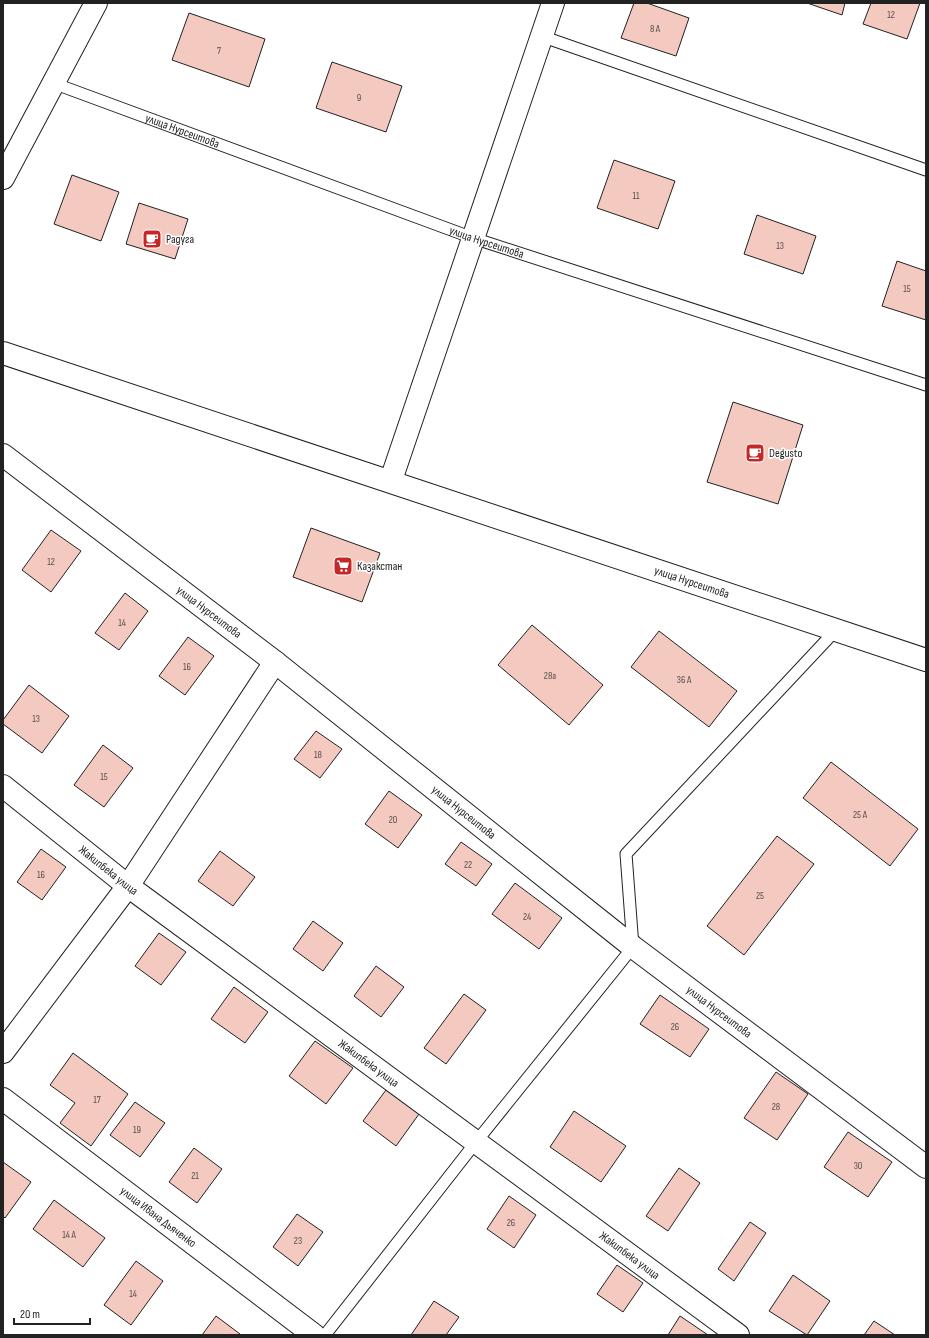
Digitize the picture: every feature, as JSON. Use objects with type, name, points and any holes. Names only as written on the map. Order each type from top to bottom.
[{"type":"street","points":[[3,178],[96,3]]},
{"type":"street","points":[[391,480],[552,3]]},
{"type":"street","name":"улица Нурсеитова","points":[[3,352],[391,480],[926,660]]},
{"type":"street","name":"улица Нурсеитова","points":[[3,455],[275,662],[633,947],[926,1167]]},
{"type":"street","points":[[3,1052],[128,886],[275,662]]},
{"type":"street","name":"Жакипбека улица","points":[[3,786],[128,886],[738,1335]]},
{"type":"street","name":"улица Ивана Дьяченко","points":[[3,1099],[314,1335]]},
{"type":"lane","points":[[541,36],[926,170]]},
{"type":"lane","name":"улица Нурсеитова","points":[[54,83],[473,238],[926,385]]},
{"type":"lane","points":[[325,1335],[476,1142],[633,947],[626,854],[836,630]]},
{"type":"building","points":[[634,3],[647,3],[689,18],[676,56],[621,38]]},
{"type":"building","points":[[807,3],[845,3],[842,15]]},
{"type":"building","points":[[871,3],[920,3],[907,39],[863,24]]},
{"type":"building","points":[[189,13],[265,39],[249,87],[172,60]]},
{"type":"building","points":[[332,62],[402,86],[386,132],[316,108]]},
{"type":"building","points":[[614,160],[675,181],[658,229],[597,208]]},
{"type":"building","points":[[72,175],[119,192],[101,241],[54,224]]},
{"type":"building","points":[[139,203],[188,219],[175,259],[126,244]]},
{"type":"building","points":[[757,215],[816,236],[803,274],[744,254]]},
{"type":"building","points":[[897,261],[926,271],[926,320],[882,306]]},
{"type":"building","name":"Degusto","points":[[733,402],[803,425],[778,504],[707,482]]},
{"type":"building","points":[[311,528],[380,553],[362,602],[293,577]]},
{"type":"building","points":[[51,530],[81,551],[51,592],[22,570]]},
{"type":"building","points":[[125,593],[148,611],[119,650],[95,633]]},
{"type":"building","points":[[532,625],[603,685],[569,725],[498,665]]},
{"type":"building","points":[[659,631],[737,691],[709,727],[631,667]]},
{"type":"building","points":[[188,637],[214,656],[185,695],[159,676]]},
{"type":"building","points":[[29,685],[69,716],[42,753],[3,724],[3,720]]},
{"type":"building","points":[[316,731],[342,749],[320,778],[294,759]]},
{"type":"building","points":[[103,745],[133,768],[104,807],[74,785]]},
{"type":"building","points":[[831,762],[918,829],[890,866],[803,798]]},
{"type":"building","points":[[389,791],[422,815],[398,848],[365,824]]},
{"type":"building","points":[[777,836],[814,864],[744,955],[707,926]]},
{"type":"building","points":[[461,842],[492,864],[476,886],[445,864]]},
{"type":"building","points":[[41,849],[66,867],[42,900],[17,882]]},
{"type":"building","points":[[220,851],[255,877],[233,906],[198,881]]},
{"type":"building","points":[[515,883],[562,918],[539,949],[492,914]]},
{"type":"building","points":[[313,921],[343,943],[323,971],[293,949]]},
{"type":"building","points":[[159,933],[186,952],[161,985],[135,966]]},
{"type":"building","points":[[376,966],[404,987],[381,1017],[354,996]]},
{"type":"building","points":[[234,987],[268,1012],[245,1043],[211,1019]]},
{"type":"building","points":[[464,994],[486,1010],[446,1064],[424,1048]]},
{"type":"building","points":[[660,995],[709,1029],[690,1057],[640,1024]]},
{"type":"building","points":[[315,1041],[353,1068],[326,1104],[289,1076]]},
{"type":"building","points":[[73,1053],[128,1094],[91,1146],[60,1123],[75,1103],[50,1085]]},
{"type":"building","points":[[776,1072],[808,1094],[777,1140],[744,1118]]},
{"type":"building","points":[[386,1090],[419,1114],[396,1146],[363,1121]]},
{"type":"building","points":[[135,1102],[165,1123],[140,1157],[110,1135]]},
{"type":"building","points":[[574,1111],[626,1146],[601,1182],[550,1147]]},
{"type":"building","points":[[848,1132],[892,1162],[868,1197],[824,1167]]},
{"type":"building","points":[[194,1148],[222,1169],[197,1203],[169,1182]]},
{"type":"building","points":[[3,1162],[31,1182],[5,1218],[3,1216]]},
{"type":"building","points":[[679,1168],[700,1183],[668,1231],[646,1216]]},
{"type":"building","points":[[509,1196],[536,1215],[514,1248],[487,1229]]},
{"type":"building","points":[[54,1200],[105,1238],[83,1267],[33,1229]]},
{"type":"building","points":[[297,1214],[323,1232],[298,1266],[273,1247]]},
{"type":"building","points":[[750,1222],[766,1233],[734,1281],[718,1269]]},
{"type":"building","points":[[136,1261],[163,1281],[131,1325],[104,1305]]},
{"type":"building","points":[[617,1265],[643,1283],[623,1312],[597,1294]]},
{"type":"building","points":[[793,1275],[830,1301],[807,1335],[769,1311]]},
{"type":"building","points":[[434,1301],[459,1317],[446,1335],[411,1335]]},
{"type":"building","points":[[216,1316],[240,1334],[202,1335]]},
{"type":"building","points":[[680,1316],[708,1335],[668,1335]]},
{"type":"building","points":[[874,1321],[895,1335],[864,1335]]},
{"type":"place","name":"Радуга","points":[[152,239]]},
{"type":"place","name":"Degusto","points":[[755,453]]},
{"type":"place","name":"Казакстан","points":[[343,566]]}]
